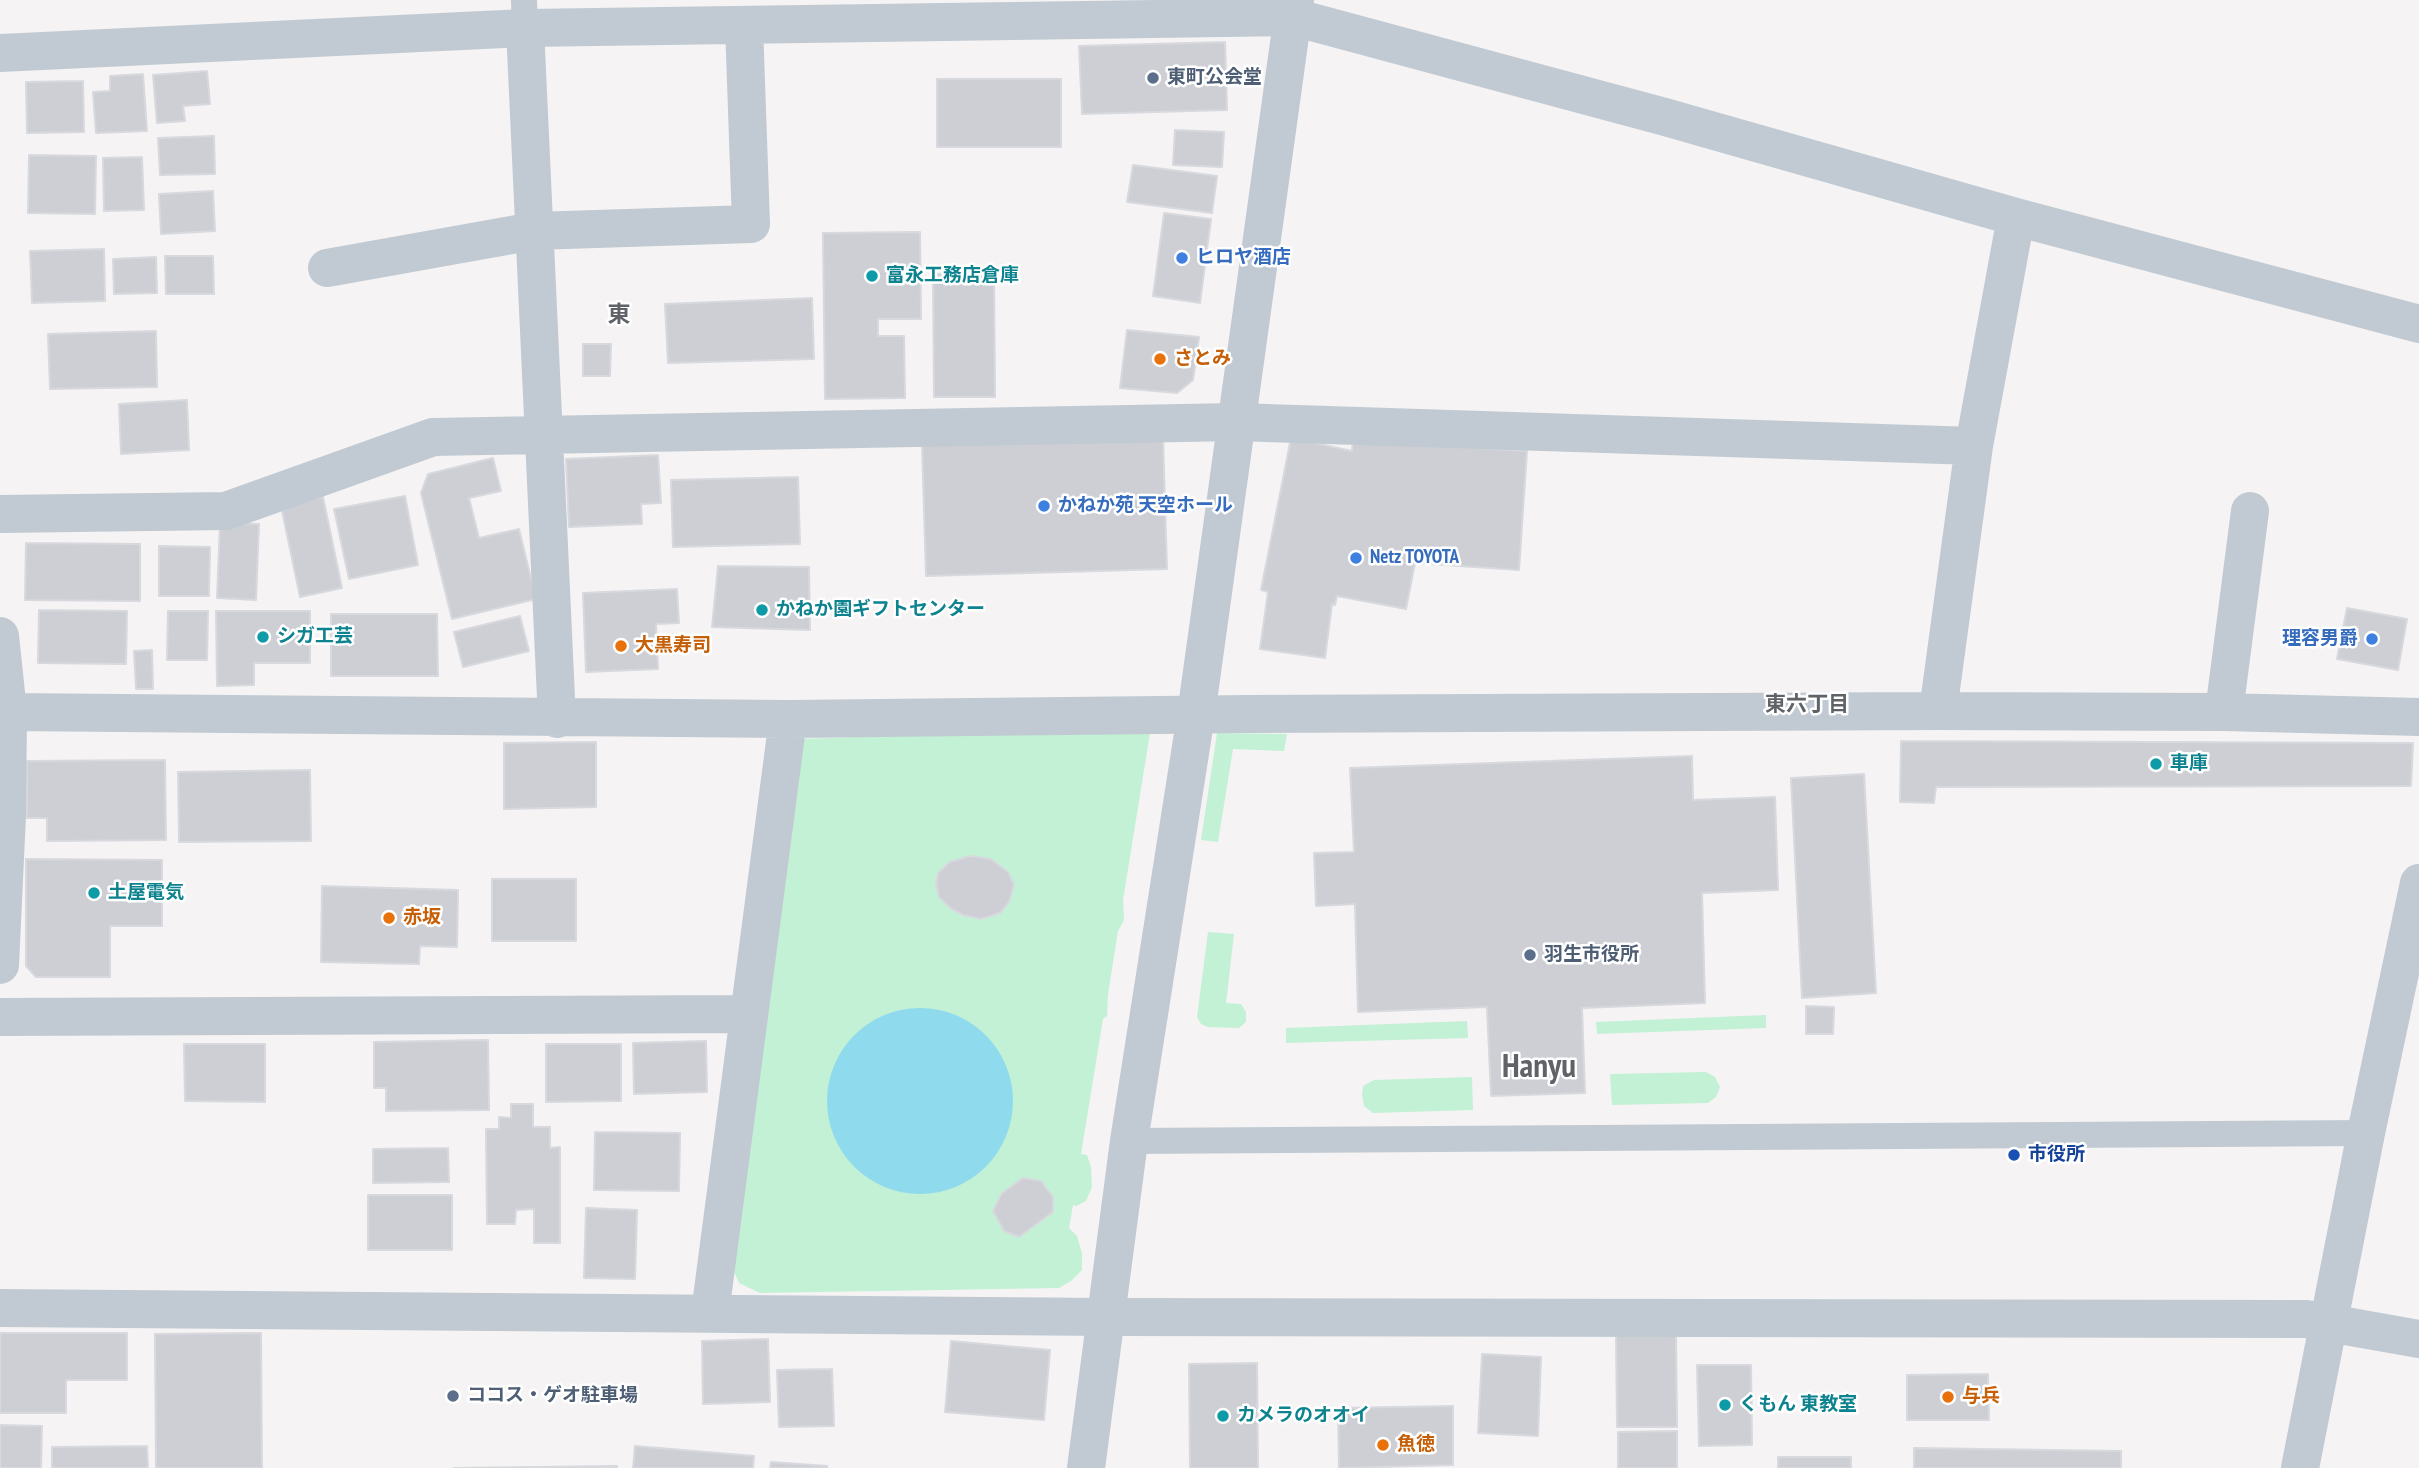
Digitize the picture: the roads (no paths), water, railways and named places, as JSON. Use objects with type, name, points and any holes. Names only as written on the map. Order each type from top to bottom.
[{"type":"street","points":[[1086,1468],[1108,1317],[1129,1141],[1196,715],[1294,8]]},
{"type":"street","points":[[0,52],[524,14],[744,24],[1294,8],[2016,217],[2419,324]]},
{"type":"street","points":[[524,14],[558,719]]},
{"type":"street","points":[[327,268],[534,231],[751,224],[744,24]]},
{"type":"street","points":[[1938,711],[1974,446],[2016,217]]},
{"type":"street","points":[[0,514],[226,510],[433,437],[1235,422],[1974,446]]},
{"type":"street","points":[[2224,712],[2250,511]]},
{"type":"street","points":[[0,636],[8,712],[1,940]]},
{"type":"street","points":[[8,712],[558,719],[1938,711],[2224,712],[2419,717]]},
{"type":"street","points":[[710,1313],[788,719]]},
{"type":"street","points":[[2300,1468],[2366,1133],[2404,1025],[2419,883]]},
{"type":"street","points":[[0,1017],[749,1014]]},
{"type":"street","points":[[0,1308],[1108,1317],[2292,1319],[2419,1339]]},
{"type":"lane","points":[[1129,1141],[2366,1133]]},
{"type":"water","points":[[920,1008],[955,1015],[985,1036],[1006,1066],[1013,1101],[1006,1136],[985,1166],[955,1187],[920,1194],[885,1187],[855,1166],[834,1136],[827,1101],[834,1066],[855,1036],[885,1015]]},
{"type":"place","name":"東町公会堂","points":[[1153,78]]},
{"type":"place","name":"ヒロヤ酒店","points":[[1182,258]]},
{"type":"place","name":"富永工務店倉庫","points":[[872,276]]},
{"type":"place","name":"さとみ","points":[[1160,359]]},
{"type":"place","name":"かねか苑 天空ホール","points":[[1044,506]]},
{"type":"place","name":"Netz TOYOTA","points":[[1356,558]]},
{"type":"place","name":"かねか園ギフトセンター","points":[[762,610]]},
{"type":"place","name":"シガ工芸","points":[[263,637]]},
{"type":"place","name":"理容男爵","points":[[2372,639]]},
{"type":"place","name":"大黒寿司","points":[[621,646]]},
{"type":"place","name":"車庫","points":[[2156,764]]},
{"type":"place","name":"土屋電気","points":[[94,893]]},
{"type":"place","name":"赤坂","points":[[389,918]]},
{"type":"place","name":"羽生市役所","points":[[1530,955]]},
{"type":"place","name":"市役所","points":[[2014,1155]]},
{"type":"place","name":"ココス・ゲオ駐車場","points":[[453,1396]]},
{"type":"place","name":"与兵","points":[[1948,1397]]},
{"type":"place","name":"くもん 東教室","points":[[1725,1405]]},
{"type":"place","name":"カメラのオオイ","points":[[1223,1416]]},
{"type":"place","name":"魚徳","points":[[1383,1445]]},
{"type":"district","name":"東","points":[[619,315]]},
{"type":"district","name":"東六丁目","points":[[1807,705]]},
{"type":"district","name":"Hanyu","points":[[1539,1068]]}]
